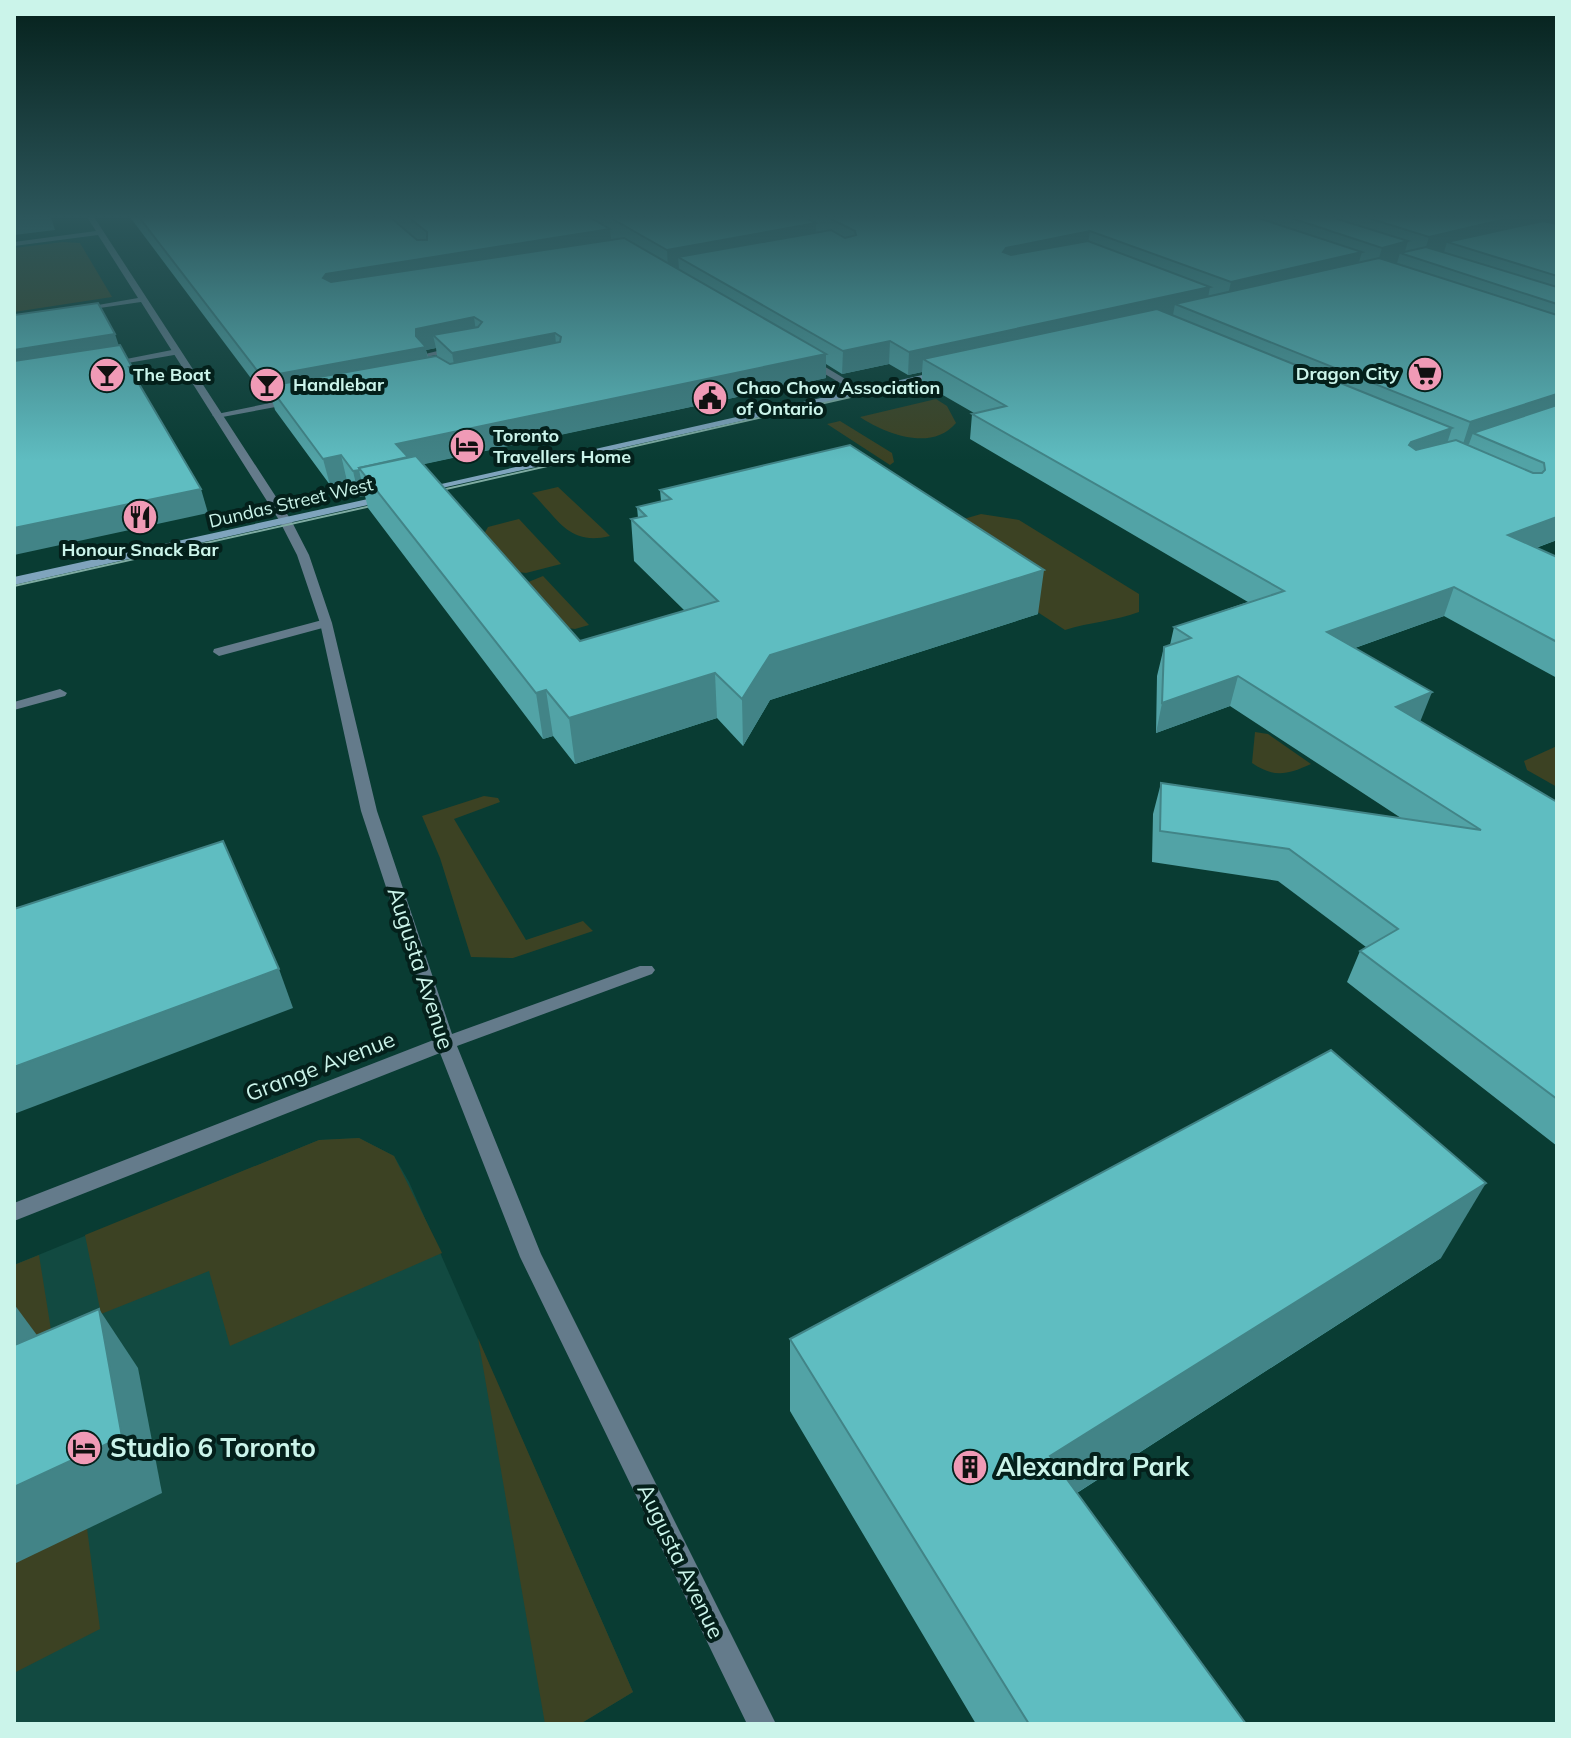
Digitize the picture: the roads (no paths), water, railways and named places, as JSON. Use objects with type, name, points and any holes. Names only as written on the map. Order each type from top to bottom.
[{"type":"main road","name":"Dundas Street West","points":[[407,493],[955,371]]},
{"type":"main road","name":"Dundas Street West","points":[[14,581],[392,497]]},
{"type":"street","points":[[71,310],[144,299]]},
{"type":"street","name":"Augusta Avenue","points":[[144,299],[285,520],[303,555],[326,623],[369,811],[446,1043],[531,1257],[762,1724]]},
{"type":"street","points":[[428,376],[443,373],[425,355],[465,348]]},
{"type":"street","points":[[106,364],[177,352]]},
{"type":"street","points":[[803,357],[862,392]]},
{"type":"street","points":[[217,415],[305,399]]},
{"type":"street","points":[[219,652],[326,623]]},
{"type":"street","points":[[14,706],[60,693]]},
{"type":"street","name":"Grange Avenue","points":[[14,1212],[446,1043],[646,970]]},
{"type":"tram line","points":[[424,494],[943,376]]},
{"type":"tram line","points":[[14,586],[389,502]]},
{"type":"place","name":"Dragon City","points":[[1425,374]]},
{"type":"place","name":"The Boat","points":[[107,375]]},
{"type":"place","name":"Handlebar","points":[[267,385]]},
{"type":"place","name":"Chao Chow Association of Ontario","points":[[710,398]]},
{"type":"place","name":"Toronto Travellers Home","points":[[467,446]]},
{"type":"place","name":"Honour Snack Bar","points":[[140,517]]},
{"type":"place","name":"Studio 6 Toronto","points":[[84,1448]]},
{"type":"place","name":"Alexandra Park","points":[[970,1467]]}]
